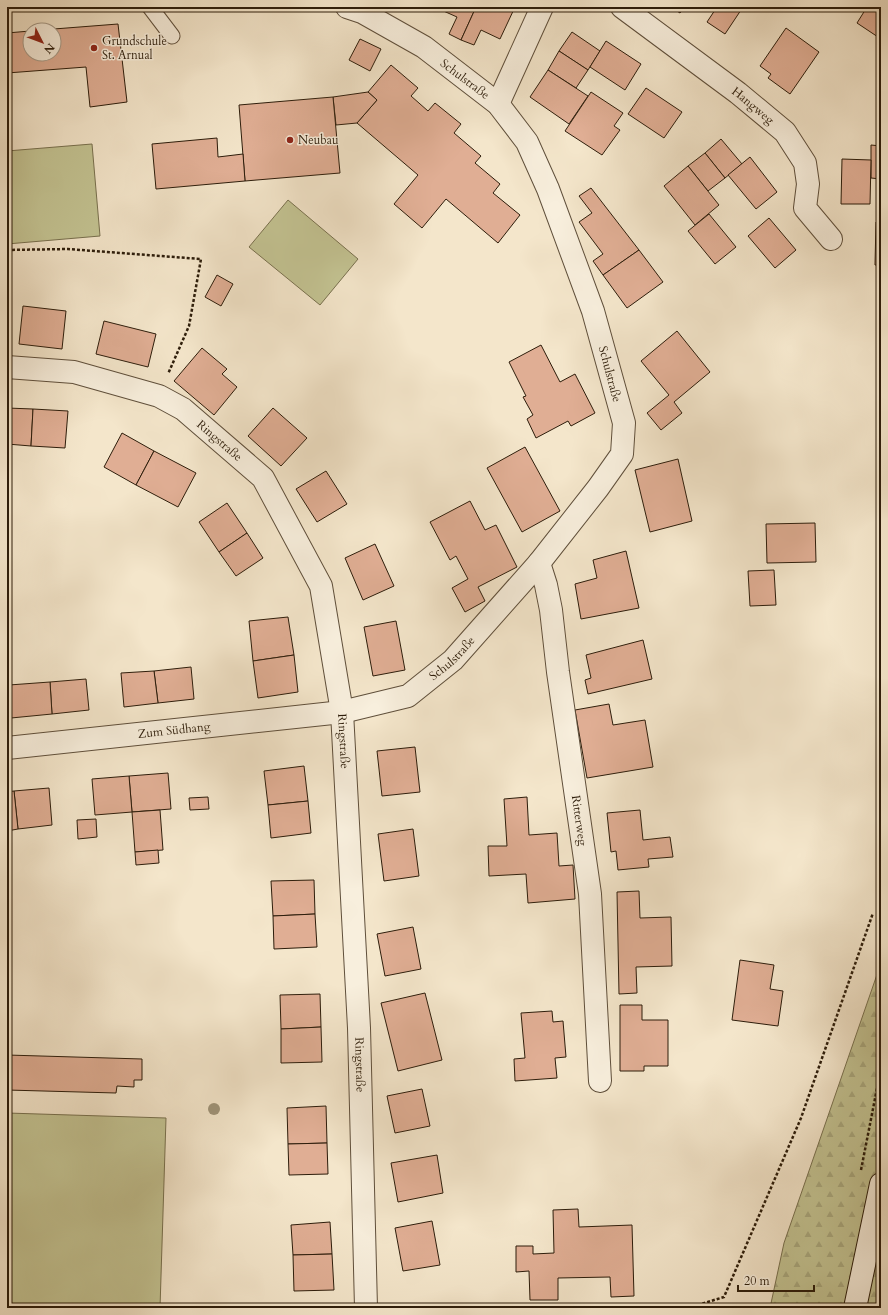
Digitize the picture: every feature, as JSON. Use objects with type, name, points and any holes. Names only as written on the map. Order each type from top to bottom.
[{"type":"street","name":"Schulstraße","points":[[342,712],[408,696],[453,660],[539,563],[598,488],[622,454],[624,423],[593,310],[548,189],[527,142],[498,104],[424,47],[362,12],[347,7]]},
{"type":"street","points":[[498,104],[542,7]]},
{"type":"street","name":"Hangweg","points":[[622,7],[738,93],[785,132],[805,163],[808,184],[805,208],[831,239]]},
{"type":"street","name":"Ringstraße","points":[[7,367],[74,372],[159,396],[183,409],[263,478],[320,586],[342,712],[359,1028],[366,1308]]},
{"type":"street","name":"Ritterweg","points":[[539,563],[546,585],[551,610],[558,672],[590,894],[600,1081]]},
{"type":"street","name":"Zum Südhang","points":[[7,748],[342,712]]},
{"type":"street","points":[[855,1308],[881,1184]]},
{"type":"lane","points":[[150,7],[172,36]]},
{"type":"path","points":[[7,250],[68,249],[201,259],[189,326],[159,396]]},
{"type":"path","points":[[688,1308],[724,1298],[801,1118],[873,913]]},
{"type":"green space","points":[[92,144],[100,236],[7,244],[7,151]]},
{"type":"green space","points":[[288,200],[358,259],[320,305],[249,247]]},
{"type":"green space","points":[[881,963],[881,1308],[770,1308],[784,1243]]},
{"type":"green space","points":[[7,1113],[166,1118],[160,1308],[7,1308]]},
{"type":"building","points":[[439,7],[476,7],[461,40],[449,34],[457,17],[439,9]]},
{"type":"building","points":[[476,7],[515,7],[500,39],[481,30],[474,45],[461,40]]},
{"type":"building","points":[[671,7],[684,7],[680,13]]},
{"type":"building","points":[[717,7],[743,7],[725,34],[707,22]]},
{"type":"building","points":[[867,7],[881,7],[881,39],[857,23]]},
{"type":"building","points":[[118,24],[127,102],[90,107],[86,67],[7,73],[7,33],[22,32],[22,62],[62,62],[62,28]]},
{"type":"building","points":[[786,28],[819,52],[790,94],[768,78],[771,74],[760,66]]},
{"type":"building","points":[[572,32],[600,51],[588,70],[559,51]]},
{"type":"building","points":[[360,39],[381,49],[370,71],[349,60]]},
{"type":"building","points":[[606,41],[641,64],[625,90],[590,67]]},
{"type":"building","points":[[559,51],[588,70],[576,88],[548,70]]},
{"type":"building","points":[[391,65],[418,88],[411,96],[428,111],[435,103],[461,124],[454,133],[481,156],[475,163],[500,184],[493,193],[520,215],[498,243],[446,199],[422,228],[394,204],[418,175],[357,123],[377,100],[368,92]]},
{"type":"building","points":[[548,70],[588,96],[569,124],[530,97]]},
{"type":"building","points":[[646,88],[682,112],[664,138],[628,114]]},
{"type":"building","points":[[368,92],[377,100],[357,123],[336,125],[333,97]]},
{"type":"building","points":[[591,92],[623,113],[614,126],[620,130],[602,155],[565,131]]},
{"type":"building","name":"Neubau","points":[[333,97],[340,173],[245,181],[239,105]]},
{"type":"building","points":[[217,138],[218,157],[243,154],[245,181],[156,189],[152,144]]},
{"type":"building","points":[[721,139],[742,164],[725,178],[705,153]]},
{"type":"building","points":[[871,145],[881,146],[881,179],[871,178]]},
{"type":"building","points":[[705,153],[725,178],[708,191],[688,166]]},
{"type":"building","points":[[750,157],[777,192],[756,209],[728,175]]},
{"type":"building","points":[[842,159],[871,160],[870,204],[841,204]]},
{"type":"building","points":[[688,166],[719,205],[695,225],[664,186]]},
{"type":"building","points":[[591,188],[639,250],[603,275],[593,261],[603,254],[579,222],[592,213],[579,196]]},
{"type":"building","points":[[709,214],[736,247],[715,264],[688,231]]},
{"type":"building","points":[[769,218],[796,250],[775,268],[748,236]]},
{"type":"building","points":[[876,222],[881,222],[881,265],[875,265]]},
{"type":"building","points":[[639,250],[663,282],[627,308],[603,275]]},
{"type":"building","points":[[217,275],[233,284],[221,306],[205,297]]},
{"type":"building","points":[[23,306],[66,311],[62,349],[19,344]]},
{"type":"building","points":[[104,321],[156,334],[148,367],[96,354]]},
{"type":"building","points":[[677,331],[710,372],[674,402],[682,413],[661,430],[647,413],[669,395],[641,361]]},
{"type":"building","points":[[541,345],[560,382],[575,374],[595,413],[571,426],[568,421],[536,438],[527,419],[533,415],[523,397],[526,396],[509,362]]},
{"type":"building","points":[[202,348],[227,369],[222,374],[237,387],[214,415],[174,381]]},
{"type":"building","points":[[7,408],[33,409],[31,446],[7,444]]},
{"type":"building","points":[[273,408],[307,438],[281,466],[248,436]]},
{"type":"building","points":[[33,409],[68,411],[65,448],[31,446]]},
{"type":"building","points":[[122,433],[154,451],[136,485],[104,467]]},
{"type":"building","points":[[525,447],[560,511],[522,532],[487,468]]},
{"type":"building","points":[[154,451],[196,473],[178,507],[136,485]]},
{"type":"building","points":[[678,459],[692,521],[650,532],[635,470]]},
{"type":"building","points":[[326,471],[347,504],[317,522],[296,489]]},
{"type":"building","points":[[470,501],[485,530],[496,525],[517,567],[478,587],[485,601],[465,612],[452,588],[468,579],[456,556],[450,560],[430,522]]},
{"type":"building","points":[[227,503],[247,533],[219,552],[199,522]]},
{"type":"building","points":[[815,523],[816,562],[767,563],[766,524]]},
{"type":"building","points":[[247,533],[263,558],[236,576],[219,552]]},
{"type":"building","points":[[375,544],[394,586],[363,600],[345,558]]},
{"type":"building","points":[[626,551],[639,608],[581,619],[575,584],[597,578],[593,560]]},
{"type":"building","points":[[774,570],[776,605],[750,606],[748,571]]},
{"type":"building","points":[[288,617],[294,655],[253,661],[249,621]]},
{"type":"building","points":[[396,621],[405,670],[373,676],[364,627]]},
{"type":"building","points":[[643,640],[652,679],[588,694],[585,680],[591,678],[586,655]]},
{"type":"building","points":[[294,655],[298,692],[258,698],[253,661]]},
{"type":"building","points":[[191,667],[194,699],[158,703],[154,671]]},
{"type":"building","points":[[154,671],[158,703],[124,707],[121,673]]},
{"type":"building","points":[[86,679],[89,710],[52,714],[50,682]]},
{"type":"building","points":[[50,682],[52,714],[11,718],[9,685]]},
{"type":"building","points":[[609,704],[613,725],[645,720],[653,767],[587,778],[575,710]]},
{"type":"building","points":[[415,747],[420,792],[382,796],[377,751]]},
{"type":"building","points":[[304,766],[308,801],[268,805],[264,771]]},
{"type":"building","points":[[168,773],[171,809],[132,812],[129,776]]},
{"type":"building","points":[[129,776],[132,812],[95,815],[92,779]]},
{"type":"building","points":[[49,788],[52,825],[18,829],[14,791]]},
{"type":"building","points":[[14,791],[18,829],[7,831],[7,792]]},
{"type":"building","points":[[208,797],[209,809],[190,810],[189,798]]},
{"type":"building","points":[[527,797],[529,835],[557,833],[559,866],[573,865],[575,899],[528,903],[526,874],[489,876],[488,846],[507,846],[504,799]]},
{"type":"building","points":[[308,801],[311,833],[271,838],[268,805]]},
{"type":"building","points":[[160,810],[163,850],[135,852],[132,812]]},
{"type":"building","points":[[640,810],[643,840],[670,837],[673,857],[648,859],[649,867],[618,870],[616,851],[611,852],[607,813]]},
{"type":"building","points":[[96,819],[97,837],[78,839],[77,820]]},
{"type":"building","points":[[413,829],[419,876],[384,881],[378,834]]},
{"type":"building","points":[[158,850],[159,863],[136,865],[135,852]]},
{"type":"building","points":[[314,880],[315,914],[273,916],[271,881]]},
{"type":"building","points":[[639,891],[640,918],[671,917],[672,966],[636,967],[637,993],[619,994],[617,892]]},
{"type":"building","points":[[315,914],[317,947],[274,949],[273,916]]},
{"type":"building","points":[[413,927],[421,969],[385,976],[377,934]]},
{"type":"building","points":[[740,960],[774,965],[770,989],[783,991],[778,1026],[732,1020]]},
{"type":"building","points":[[425,993],[442,1060],[398,1071],[381,1003]]},
{"type":"building","points":[[320,994],[321,1027],[281,1029],[280,995]]},
{"type":"building","points":[[620,1005],[642,1005],[642,1020],[668,1020],[668,1066],[644,1066],[644,1071],[620,1071]]},
{"type":"building","points":[[552,1011],[553,1022],[563,1021],[566,1057],[555,1058],[557,1078],[515,1081],[514,1059],[525,1058],[521,1013]]},
{"type":"building","points":[[321,1027],[322,1062],[281,1063],[281,1029]]},
{"type":"building","points":[[7,1055],[142,1059],[142,1080],[134,1080],[134,1087],[117,1086],[116,1093],[7,1090]]},
{"type":"building","points":[[422,1089],[430,1126],[395,1133],[387,1096]]},
{"type":"building","points":[[326,1106],[327,1143],[288,1144],[287,1108]]},
{"type":"building","points":[[327,1143],[328,1174],[289,1175],[288,1144]]},
{"type":"building","points":[[437,1155],[443,1193],[398,1202],[391,1163]]},
{"type":"building","points":[[578,1209],[579,1227],[632,1225],[634,1296],[611,1297],[610,1277],[558,1278],[558,1300],[530,1300],[529,1271],[516,1272],[516,1246],[533,1246],[533,1254],[554,1253],[553,1210]]},
{"type":"building","points":[[432,1221],[440,1265],[403,1271],[395,1228]]},
{"type":"building","points":[[330,1222],[332,1254],[293,1255],[291,1225]]},
{"type":"building","points":[[332,1254],[334,1290],[294,1291],[293,1255]]},
{"type":"place","name":"Grundschule St. Arnual","points":[[94,48]]},
{"type":"place","name":"Neubau","points":[[290,140]]}]
